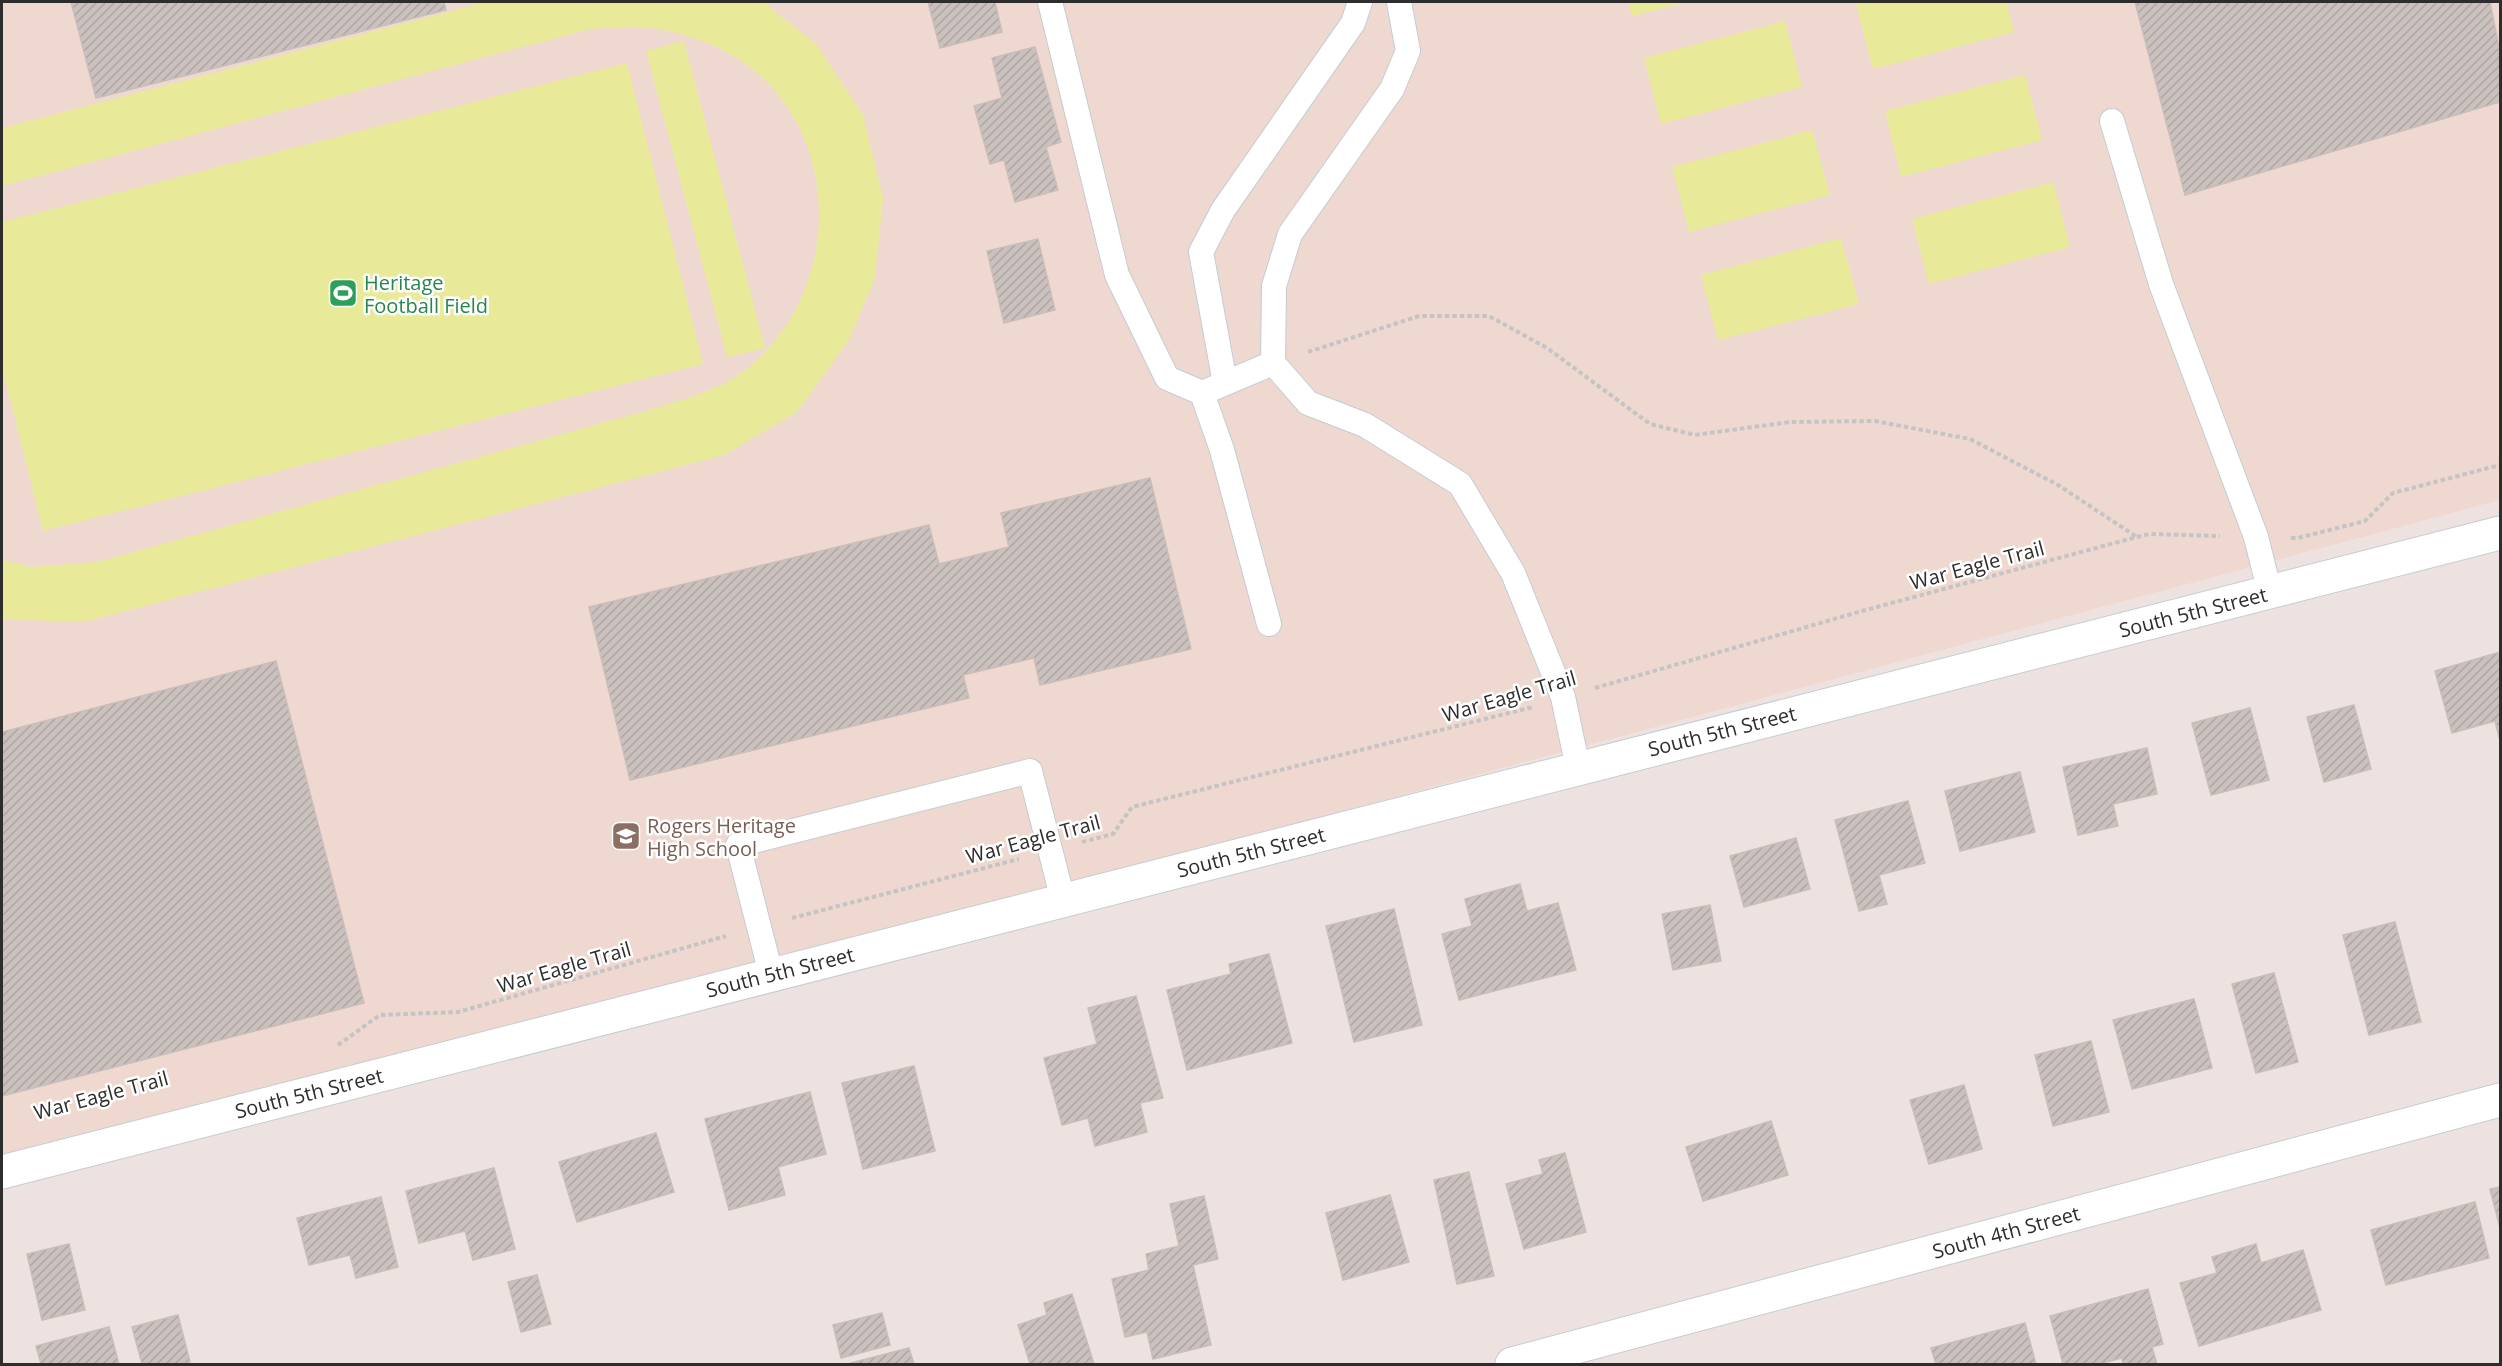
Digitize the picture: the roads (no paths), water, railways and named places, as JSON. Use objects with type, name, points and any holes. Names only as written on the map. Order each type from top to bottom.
[{"type":"street","name":"South 5th Street","points":[[2,1172],[2500,533]]},
{"type":"street","name":"South 4th Street","points":[[1512,1365],[2500,1100]]},
{"type":"lane","points":[[1050,2],[1117,275],[1167,378],[1202,393],[1274,363]]},
{"type":"lane","points":[[1225,383],[1201,252],[1223,210],[1353,23],[1360,2]]},
{"type":"lane","points":[[1399,2],[1408,51],[1392,89],[1290,234],[1274,286],[1274,363],[1308,403],[1365,425],[1460,484],[1513,573],[1563,697],[1578,768]]},
{"type":"lane","points":[[2112,121],[2161,284],[2256,537],[2270,593]]},
{"type":"lane","points":[[1202,393],[1222,450],[1269,624]]},
{"type":"lane","points":[[771,974],[738,845],[1030,771],[1063,900]]},
{"type":"place","name":"Heritage Football Field","points":[[343,293]]},
{"type":"place","name":"Rogers Heritage High School","points":[[626,836]]}]
